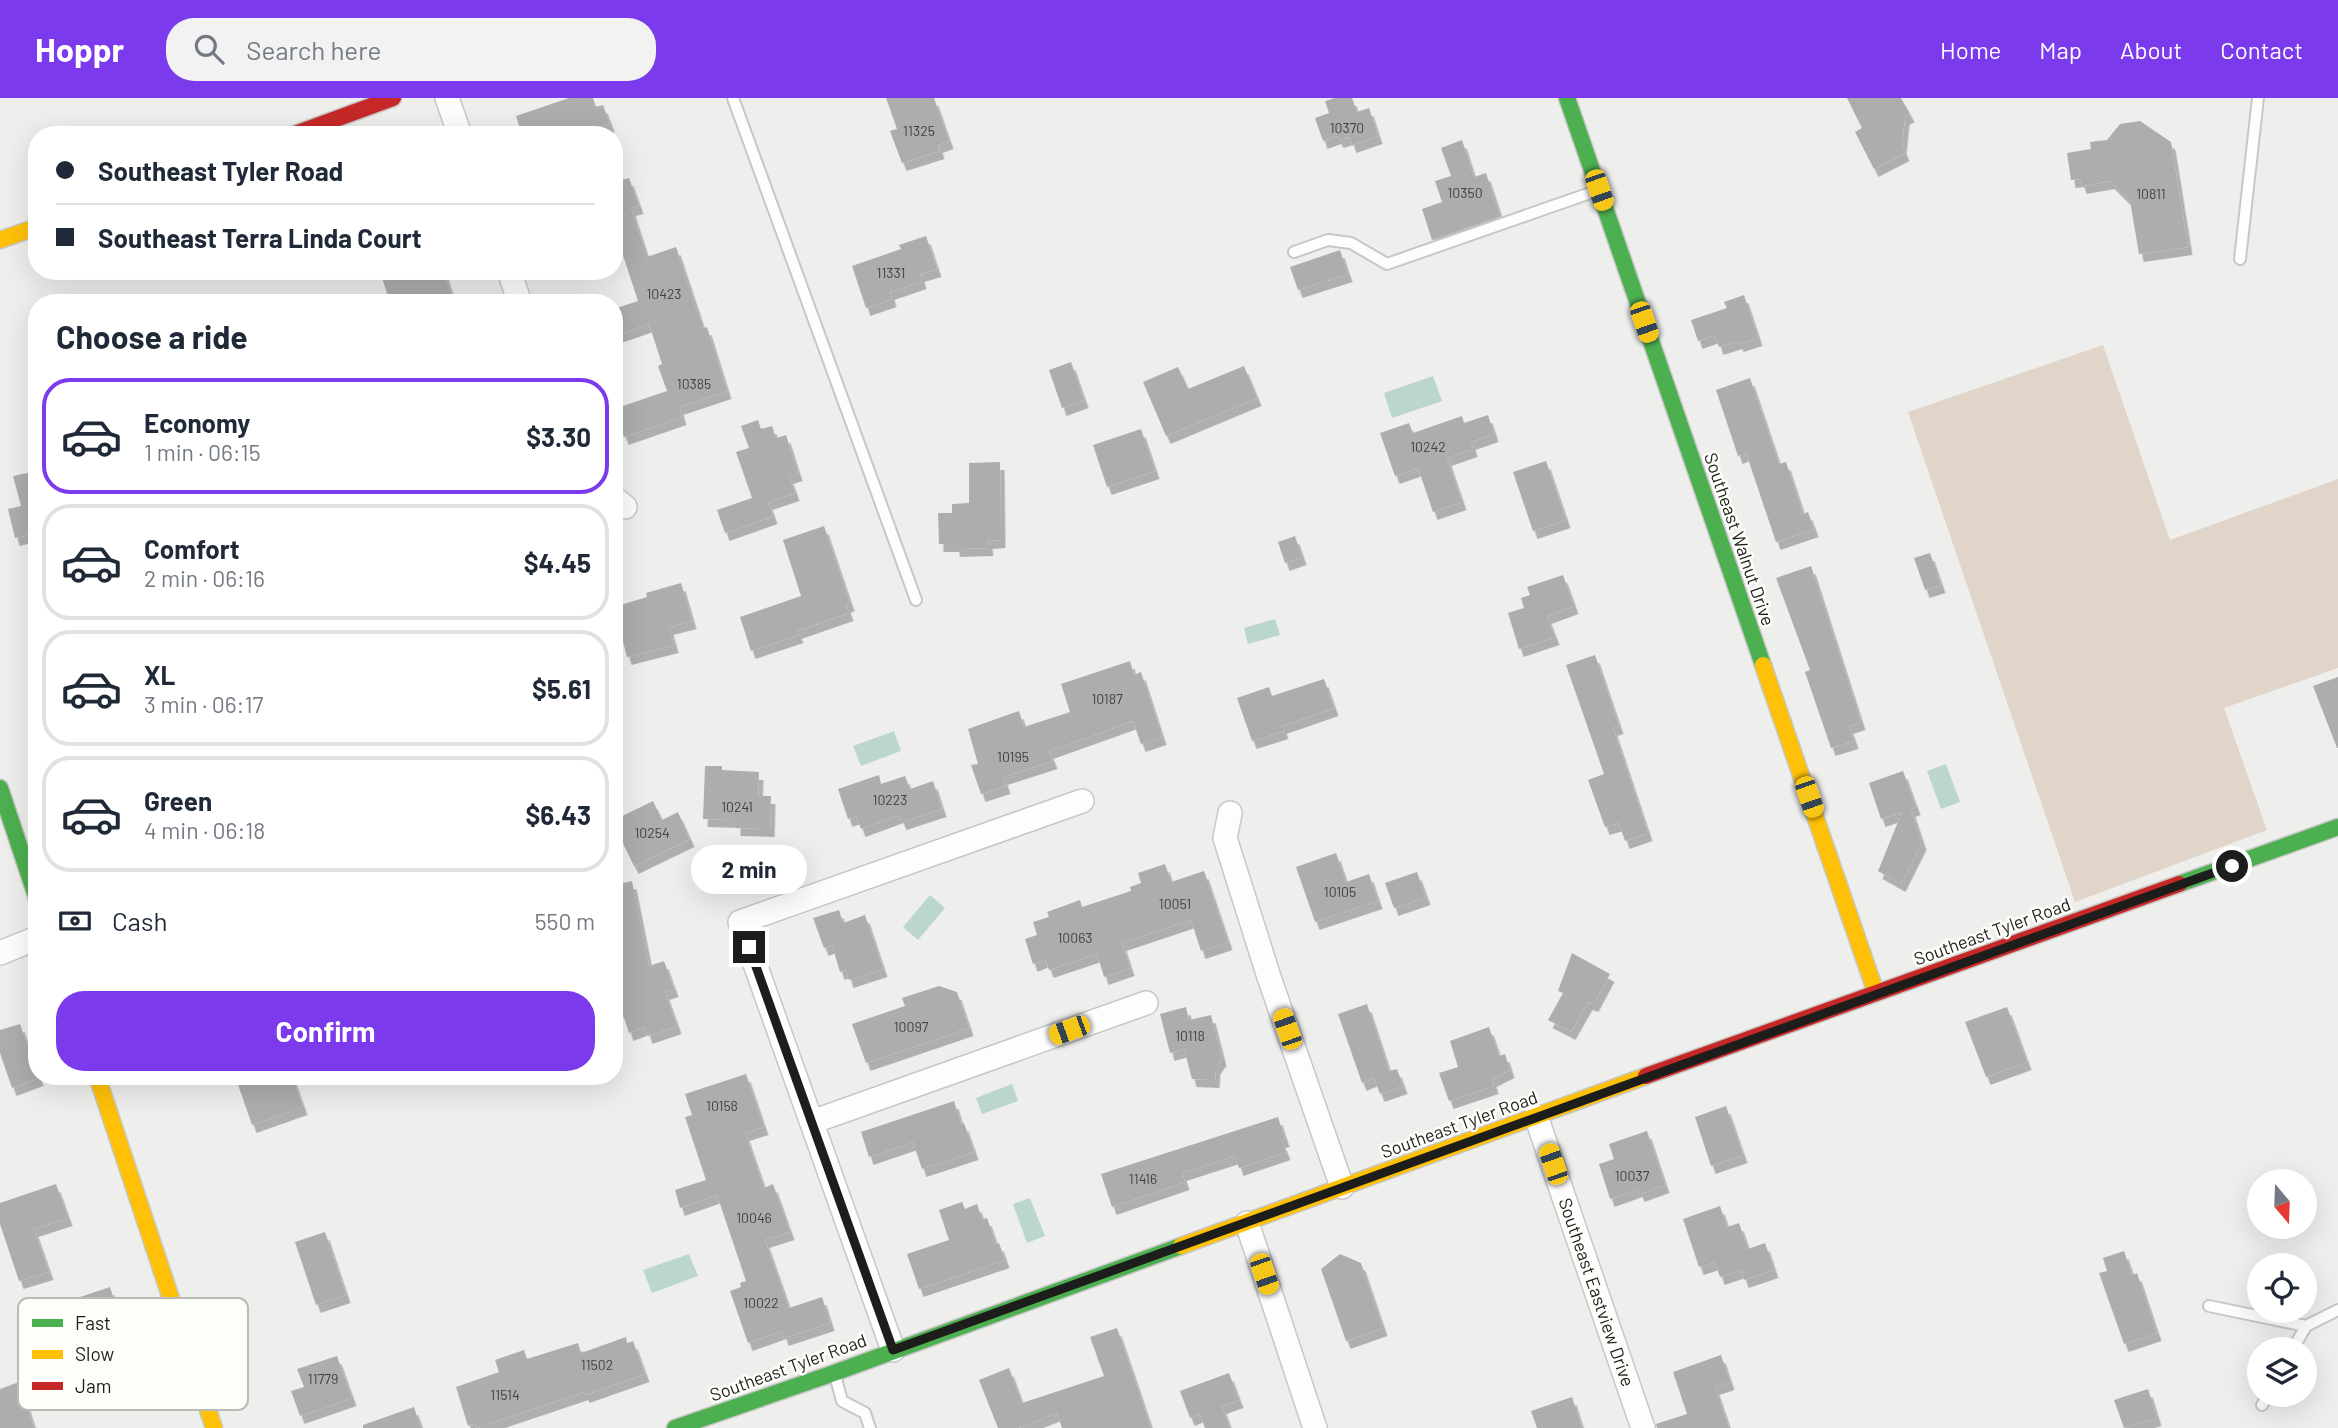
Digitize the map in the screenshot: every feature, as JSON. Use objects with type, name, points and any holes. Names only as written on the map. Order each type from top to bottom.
[{"type":"street","points":[[317,126],[393,98]]},
{"type":"street","points":[[447,98],[457,126]]},
{"type":"street","name":"Southeast Walnut Drive","points":[[1567,98],[1877,993]]},
{"type":"street","points":[[0,240],[28,230]]},
{"type":"street","points":[[0,788],[28,872]]},
{"type":"street","points":[[893,1350],[740,922],[1082,801]]},
{"type":"street","points":[[1230,813],[1225,838],[1269,977],[1342,1187]]},
{"type":"street","name":"Southeast Tyler Road","points":[[675,1428],[834,1373],[2338,827]]},
{"type":"street","points":[[0,953],[28,942]]},
{"type":"street","points":[[812,1122],[1146,1003]]},
{"type":"street","points":[[100,1085],[171,1298]]},
{"type":"street","name":"Southeast Eastview Drive","points":[[1536,1116],[1643,1428]]},
{"type":"street","points":[[1247,1223],[1315,1428]]},
{"type":"street","points":[[209,1410],[215,1428]]},
{"type":"lane","points":[[733,98],[916,600]]},
{"type":"lane","points":[[2240,259],[2258,98]]},
{"type":"lane","points":[[1294,252],[1328,240],[1351,243],[1387,264],[1599,190]]},
{"type":"lane","points":[[2209,1306],[2306,1326]]},
{"type":"lane","points":[[2300,1337],[2306,1326],[2338,1310]]},
{"type":"lane","points":[[834,1373],[842,1401],[865,1413],[870,1428]]},
{"type":"shaded area","points":[[2103,345],[2170,540],[2338,479],[2338,668],[2224,708],[2267,830],[2075,902],[1908,412]]},
{"type":"shaded area","points":[[1433,376],[1442,401],[1392,418],[1384,393]]},
{"type":"shaded area","points":[[1275,619],[1280,635],[1248,644],[1244,628]]},
{"type":"shaded area","points":[[894,731],[901,751],[861,766],[853,746]]},
{"type":"shaded area","points":[[1946,764],[1960,802],[1941,809],[1927,771]]},
{"type":"shaded area","points":[[930,895],[945,908],[918,940],[903,927]]},
{"type":"shaded area","points":[[1012,1084],[1018,1101],[982,1114],[976,1098]]},
{"type":"shaded area","points":[[1030,1198],[1045,1236],[1027,1243],[1013,1204]]},
{"type":"shaded area","points":[[689,1254],[698,1276],[652,1293],[643,1270]]},
{"type":"building","points":[[569,98],[593,98],[596,107],[603,105],[610,124],[519,126],[516,116]]},
{"type":"building","points":[[886,98],[934,98],[949,141],[938,145],[940,151],[902,163],[890,131],[897,129]]},
{"type":"building","points":[[1352,98],[1357,112],[1369,108],[1378,136],[1352,145],[1349,137],[1339,140],[1337,136],[1323,141],[1315,118],[1329,113],[1325,101]]},
{"type":"building","points":[[1847,98],[1901,98],[1910,114],[1905,117],[1902,146],[1905,153],[1874,169],[1855,132],[1862,128]]},
{"type":"building","points":[[2140,121],[2171,142],[2188,247],[2139,254],[2130,201],[2110,181],[2082,186],[2080,179],[2071,180],[2067,153],[2091,149],[2090,142],[2107,140],[2120,124]]},
{"type":"building","points":[[1462,140],[1474,177],[1486,173],[1500,216],[1432,240],[1422,209],[1442,202],[1435,181],[1451,176],[1441,148]]},
{"type":"building","points":[[629,178],[639,206],[631,208],[647,257],[676,247],[703,328],[707,327],[727,391],[679,407],[682,417],[624,437],[623,406],[667,391],[658,366],[662,364],[649,324],[623,333],[623,306],[638,301],[623,255],[623,180]]},
{"type":"building","points":[[926,236],[937,269],[920,274],[922,281],[890,292],[892,299],[866,308],[852,266],[901,249],[899,245]]},
{"type":"building","points":[[1340,250],[1348,274],[1298,290],[1290,267]]},
{"type":"building","points":[[383,280],[447,280],[451,294],[387,294]]},
{"type":"building","points":[[1744,295],[1758,338],[1719,347],[1715,335],[1698,341],[1691,320],[1727,308],[1724,302]]},
{"type":"building","points":[[1071,362],[1084,400],[1062,408],[1049,370]]},
{"type":"building","points":[[1244,366],[1257,398],[1166,436],[1143,382],[1178,367],[1188,389]]},
{"type":"building","points":[[1750,378],[1779,464],[1786,462],[1803,514],[1808,512],[1814,529],[1776,542],[1746,453],[1738,456],[1716,390]]},
{"type":"building","points":[[1488,415],[1494,434],[1471,442],[1473,449],[1447,458],[1462,502],[1433,512],[1418,468],[1395,476],[1380,433],[1409,423],[1413,433],[1462,416],[1464,423]]},
{"type":"building","points":[[758,420],[761,429],[772,426],[776,438],[786,435],[798,473],[789,476],[795,493],[768,502],[773,516],[725,533],[717,510],[752,498],[736,452],[749,448],[741,426]]},
{"type":"building","points":[[1141,429],[1155,471],[1107,487],[1093,445]]},
{"type":"building","points":[[1546,461],[1566,520],[1533,531],[1513,472]]},
{"type":"building","points":[[1000,462],[1001,540],[988,541],[989,548],[955,549],[955,544],[939,544],[938,513],[952,513],[952,504],[969,503],[969,463]]},
{"type":"building","points":[[28,473],[28,535],[15,538],[8,509],[21,506],[13,476]]},
{"type":"building","points":[[824,526],[850,603],[846,605],[849,613],[797,631],[799,635],[751,651],[740,617],[801,596],[783,540]]},
{"type":"building","points":[[1295,536],[1302,557],[1285,563],[1278,542]]},
{"type":"building","points":[[1930,553],[1941,585],[1925,590],[1914,558]]},
{"type":"building","points":[[1811,566],[1861,722],[1849,726],[1854,741],[1831,748],[1805,672],[1810,670],[1776,578]]},
{"type":"building","points":[[1563,575],[1574,606],[1547,616],[1555,637],[1519,649],[1508,613],[1524,608],[1521,598],[1530,595],[1527,587]]},
{"type":"building","points":[[681,583],[692,621],[669,627],[674,645],[627,657],[623,642],[623,604],[647,597],[646,593]]},
{"type":"building","points":[[1595,655],[1619,726],[1613,728],[1648,833],[1625,841],[1619,823],[1605,827],[1588,780],[1604,774],[1566,665]]},
{"type":"building","points":[[1130,661],[1134,675],[1141,672],[1162,737],[1141,744],[1133,721],[1049,751],[1053,761],[1003,777],[1006,786],[981,794],[971,765],[978,764],[968,729],[1019,711],[1024,727],[1070,712],[1061,684]]},
{"type":"building","points":[[2338,677],[2338,748],[2337,748],[2313,686]]},
{"type":"building","points":[[1324,679],[1334,708],[1282,726],[1284,731],[1252,741],[1237,698],[1269,687],[1272,696]]},
{"type":"building","points":[[705,766],[759,772],[758,796],[771,796],[770,829],[736,828],[736,820],[703,819]]},
{"type":"building","points":[[1903,771],[1916,807],[1911,809],[1922,842],[1901,884],[1878,871],[1902,812],[1881,819],[1869,783]]},
{"type":"building","points":[[879,775],[881,784],[905,776],[910,789],[933,781],[942,809],[902,822],[899,815],[861,829],[856,816],[848,819],[838,789]]},
{"type":"building","points":[[653,801],[662,820],[678,812],[690,839],[634,866],[623,843],[623,816]]},
{"type":"building","points":[[1336,853],[1346,882],[1369,874],[1378,901],[1315,922],[1296,867]]},
{"type":"building","points":[[1165,864],[1171,882],[1204,871],[1228,942],[1201,951],[1191,920],[1122,943],[1130,968],[1104,977],[1097,954],[1049,970],[1045,959],[1033,964],[1025,939],[1037,935],[1033,922],[1049,917],[1047,912],[1080,900],[1082,907],[1131,891],[1130,887],[1141,883],[1138,873]]},
{"type":"building","points":[[1417,872],[1426,897],[1394,908],[1385,883]]},
{"type":"building","points":[[632,881],[649,966],[664,961],[674,989],[665,992],[677,1026],[648,1036],[645,1027],[629,1033],[623,1015],[623,883]]},
{"type":"building","points":[[839,910],[843,923],[865,915],[883,969],[849,980],[846,970],[840,972],[832,945],[824,948],[813,918]]},
{"type":"building","points":[[1572,953],[1610,974],[1594,1004],[1588,1002],[1571,1032],[1548,1020],[1563,993],[1558,991]]},
{"type":"building","points":[[939,986],[957,992],[969,1028],[866,1063],[852,1024],[905,1006],[902,998]]},
{"type":"building","points":[[1367,1004],[1389,1071],[1397,1069],[1403,1086],[1380,1094],[1374,1078],[1362,1083],[1338,1014]]},
{"type":"building","points":[[1186,1007],[1189,1020],[1211,1015],[1222,1058],[1216,1066],[1215,1080],[1192,1079],[1184,1049],[1170,1053],[1160,1014]]},
{"type":"building","points":[[2007,1007],[2027,1062],[1986,1077],[1965,1022]]},
{"type":"building","points":[[20,1024],[28,1047],[28,1082],[12,1088],[0,1053],[0,1030]]},
{"type":"building","points":[[1489,1027],[1499,1056],[1505,1054],[1510,1070],[1492,1079],[1494,1086],[1449,1101],[1439,1073],[1458,1067],[1450,1041]]},
{"type":"building","points":[[746,1074],[764,1127],[745,1133],[764,1188],[773,1184],[790,1232],[765,1240],[789,1308],[822,1297],[830,1323],[784,1338],[782,1331],[748,1343],[730,1291],[741,1287],[740,1283],[746,1281],[717,1195],[680,1208],[675,1190],[706,1180],[685,1117],[692,1115],[685,1094]]},
{"type":"building","points":[[238,1085],[295,1085],[303,1107],[252,1125]]},
{"type":"building","points":[[954,1101],[974,1152],[922,1169],[913,1142],[869,1157],[861,1132]]},
{"type":"building","points":[[1726,1106],[1743,1155],[1711,1166],[1695,1117]]},
{"type":"building","points":[[1278,1117],[1285,1139],[1281,1140],[1286,1152],[1239,1168],[1235,1156],[1182,1173],[1185,1182],[1112,1207],[1101,1174]]},
{"type":"building","points":[[1647,1131],[1665,1185],[1640,1194],[1638,1189],[1610,1199],[1599,1164],[1614,1159],[1609,1144]]},
{"type":"building","points":[[56,1184],[68,1218],[34,1229],[49,1272],[19,1281],[0,1224],[0,1203]]},
{"type":"building","points":[[962,1202],[965,1209],[977,1204],[982,1219],[987,1218],[1005,1260],[919,1289],[907,1254],[949,1240],[939,1210]]},
{"type":"building","points":[[1720,1206],[1727,1227],[1739,1223],[1748,1249],[1765,1243],[1774,1270],[1744,1280],[1741,1270],[1720,1277],[1715,1262],[1699,1267],[1683,1219]]},
{"type":"building","points":[[325,1232],[346,1295],[316,1305],[295,1242]]},
{"type":"building","points":[[2124,1251],[2132,1275],[2137,1273],[2157,1333],[2124,1344],[2099,1273],[2107,1271],[2103,1258]]},
{"type":"building","points":[[1340,1254],[1361,1263],[1383,1328],[1346,1341],[1321,1269]]},
{"type":"building","points":[[110,1287],[114,1298],[77,1298]]},
{"type":"building","points":[[1117,1328],[1151,1428],[1062,1428],[1057,1413],[1018,1428],[998,1428],[979,1380],[1009,1368],[1022,1403],[1104,1376],[1090,1337]]},
{"type":"building","points":[[626,1337],[627,1343],[633,1341],[645,1374],[477,1428],[475,1423],[468,1426],[456,1387],[499,1372],[495,1360],[524,1350],[527,1359],[578,1343],[581,1353]]},
{"type":"building","points":[[1721,1355],[1730,1382],[1715,1387],[1729,1428],[1657,1428],[1656,1424],[1687,1414],[1673,1372]]},
{"type":"building","points":[[337,1356],[352,1398],[300,1416],[291,1391],[304,1387],[297,1369]]},
{"type":"building","points":[[1229,1373],[1239,1400],[1222,1406],[1230,1428],[1205,1428],[1200,1414],[1190,1418],[1180,1391]]},
{"type":"building","points":[[18,1382],[18,1410],[28,1410],[34,1428],[0,1428],[0,1389]]},
{"type":"building","points":[[2148,1389],[2157,1418],[2124,1428],[2114,1400]]},
{"type":"building","points":[[1572,1397],[1582,1428],[1537,1428],[1531,1411]]},
{"type":"building","points":[[414,1407],[421,1428],[363,1428],[363,1425]]},
{"type":"traffic: fast","points":[[1567,98],[1763,665]]},
{"type":"traffic: fast","points":[[0,788],[28,872]]},
{"type":"traffic: fast","points":[[2179,884],[2338,827]]},
{"type":"traffic: fast","points":[[675,1428],[1181,1246]]},
{"type":"traffic: slow","points":[[0,240],[28,230]]},
{"type":"traffic: slow","points":[[1763,665],[1876,993]]},
{"type":"traffic: slow","points":[[1181,1246],[1646,1076]]},
{"type":"traffic: slow","points":[[100,1085],[171,1298]]},
{"type":"traffic: slow","points":[[208,1410],[214,1428]]},
{"type":"traffic: jam","points":[[317,126],[393,98]]},
{"type":"traffic: jam","points":[[1646,1076],[2179,884]]},
{"type":"route","points":[[749,947],[893,1350],[2232,866]]}]
